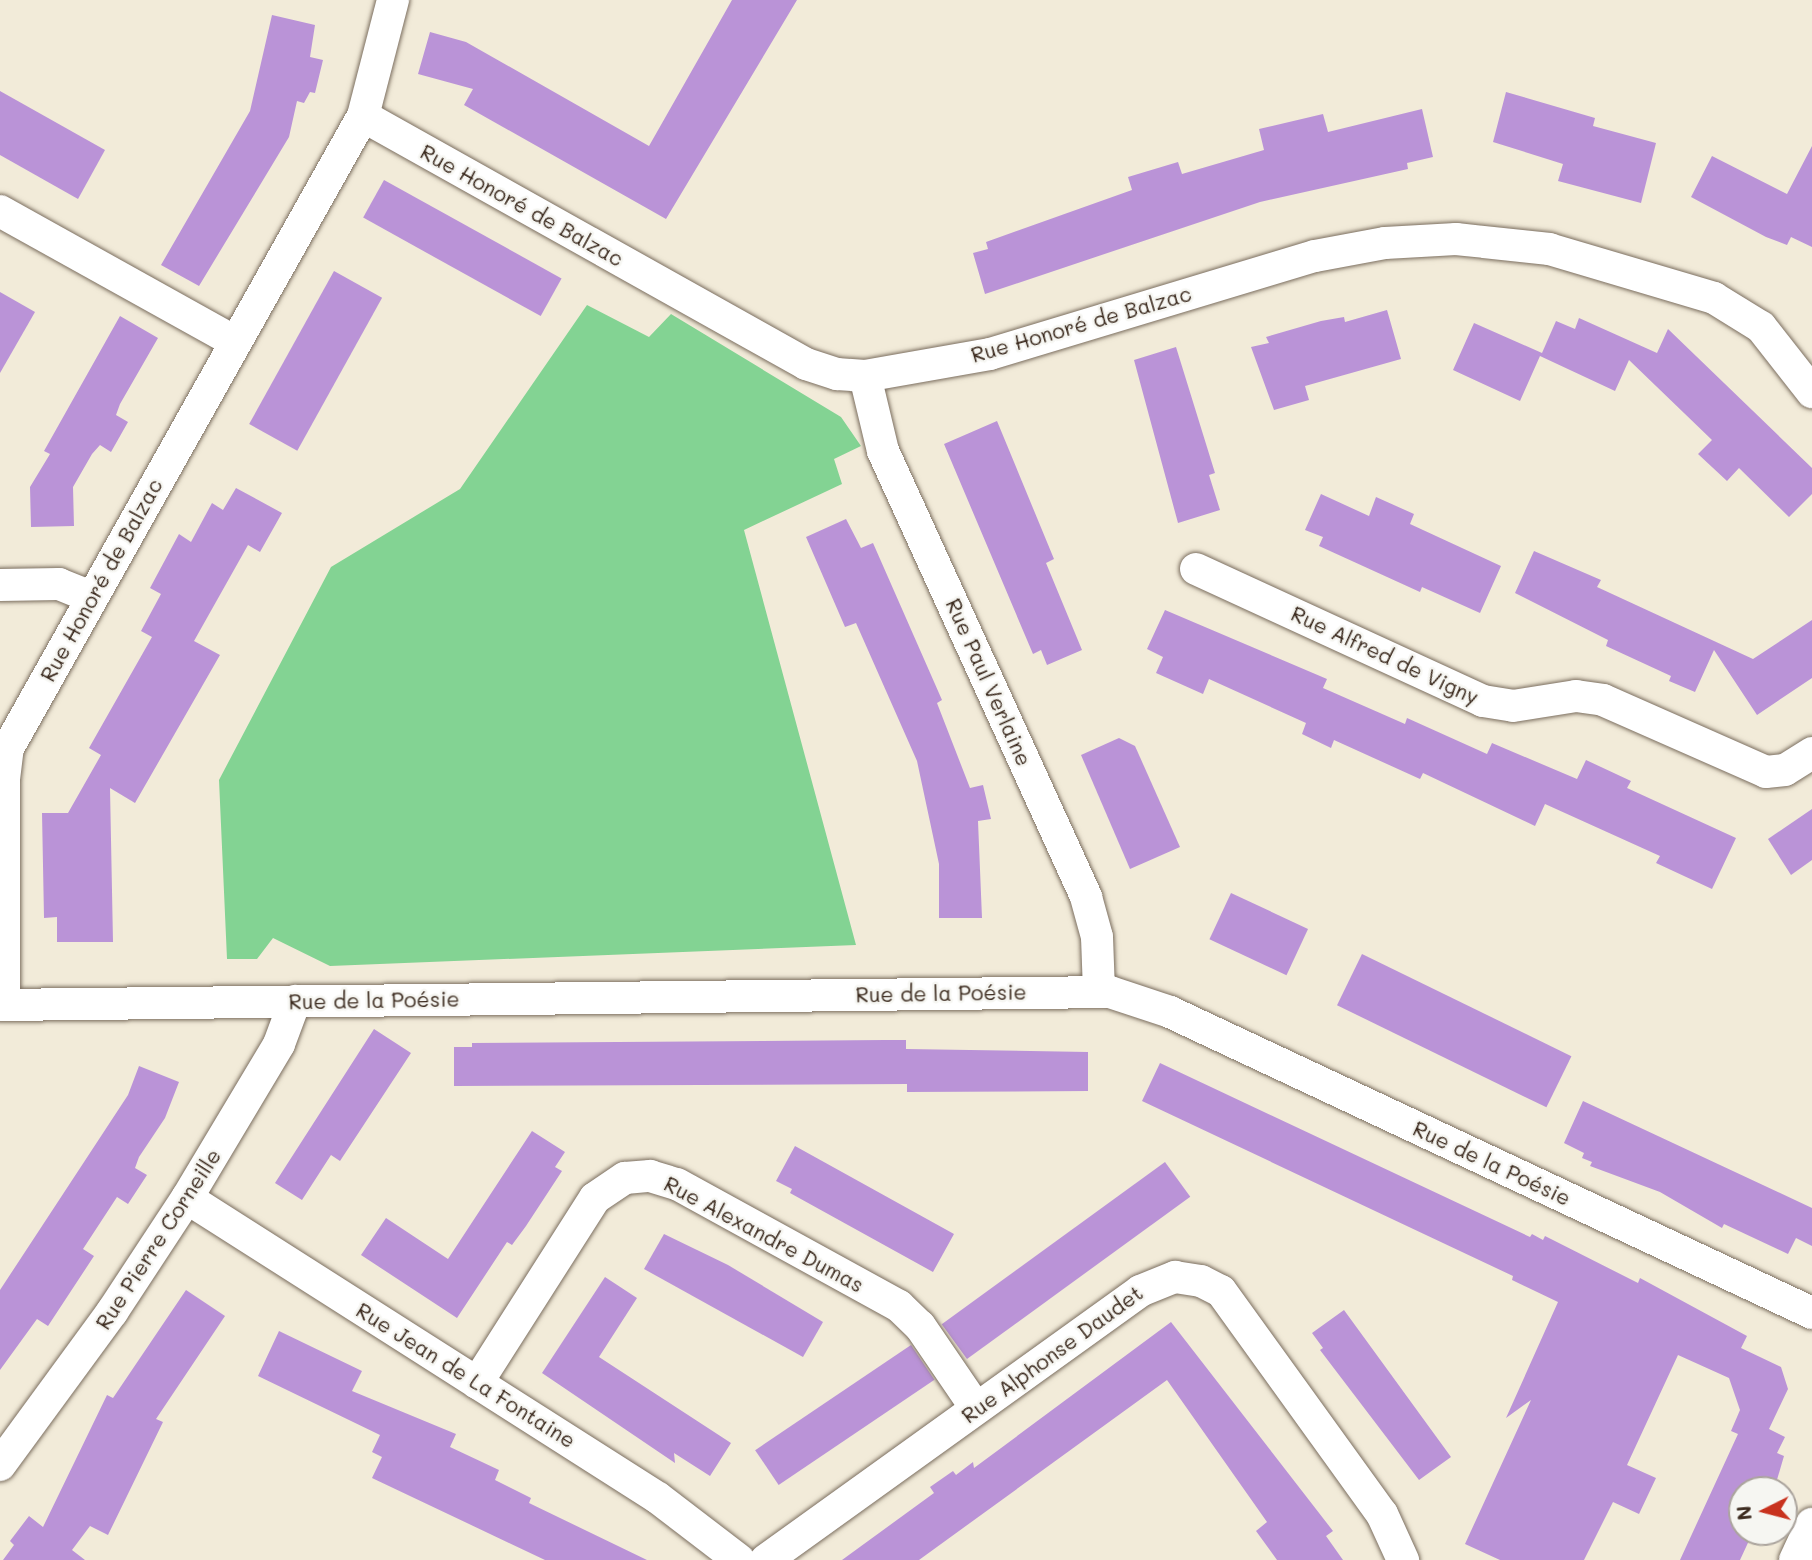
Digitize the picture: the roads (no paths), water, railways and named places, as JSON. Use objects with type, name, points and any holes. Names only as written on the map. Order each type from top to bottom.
[{"type":"street","name":"Rue Honoré de Balzac","points":[[2,1005],[5,762],[16,732],[363,116],[385,4]]},
{"type":"street","name":"Rue Honoré de Balzac","points":[[363,116],[806,364],[837,374],[865,376],[990,354],[1315,256],[1385,243],[1455,239],[1549,249],[1714,298],[1761,327],[1812,393]]},
{"type":"street","points":[[0,211],[234,341]]},
{"type":"street","name":"Rue Paul Verlaine","points":[[865,376],[883,451],[1086,897],[1097,937],[1099,992]]},
{"type":"street","name":"Rue Alfred de Vigny","points":[[1196,569],[1483,701],[1513,706],[1576,696],[1603,700],[1766,772],[1786,770],[1812,753]]},
{"type":"street","points":[[0,585],[60,584],[92,597]]},
{"type":"street","name":"Rue de la Poésie","points":[[2,1005],[1099,992],[1126,995],[1170,1012],[1812,1313]]},
{"type":"street","name":"Rue Pierre Corneille","points":[[0,1465],[112,1312],[187,1198],[279,1044],[295,1001]]},
{"type":"street","name":"Rue Alexandre Dumas","points":[[477,1383],[595,1198],[625,1178],[650,1175],[677,1184],[898,1306],[920,1326],[976,1408]]},
{"type":"street","name":"Rue Jean de La Fontaine","points":[[187,1198],[667,1504],[738,1560]]},
{"type":"street","name":"Rue Alphonse Daudet","points":[[766,1560],[1152,1283],[1175,1277],[1213,1284],[1382,1514],[1403,1560]]},
{"type":"street","points":[[1795,1560],[1812,1524]]}]
